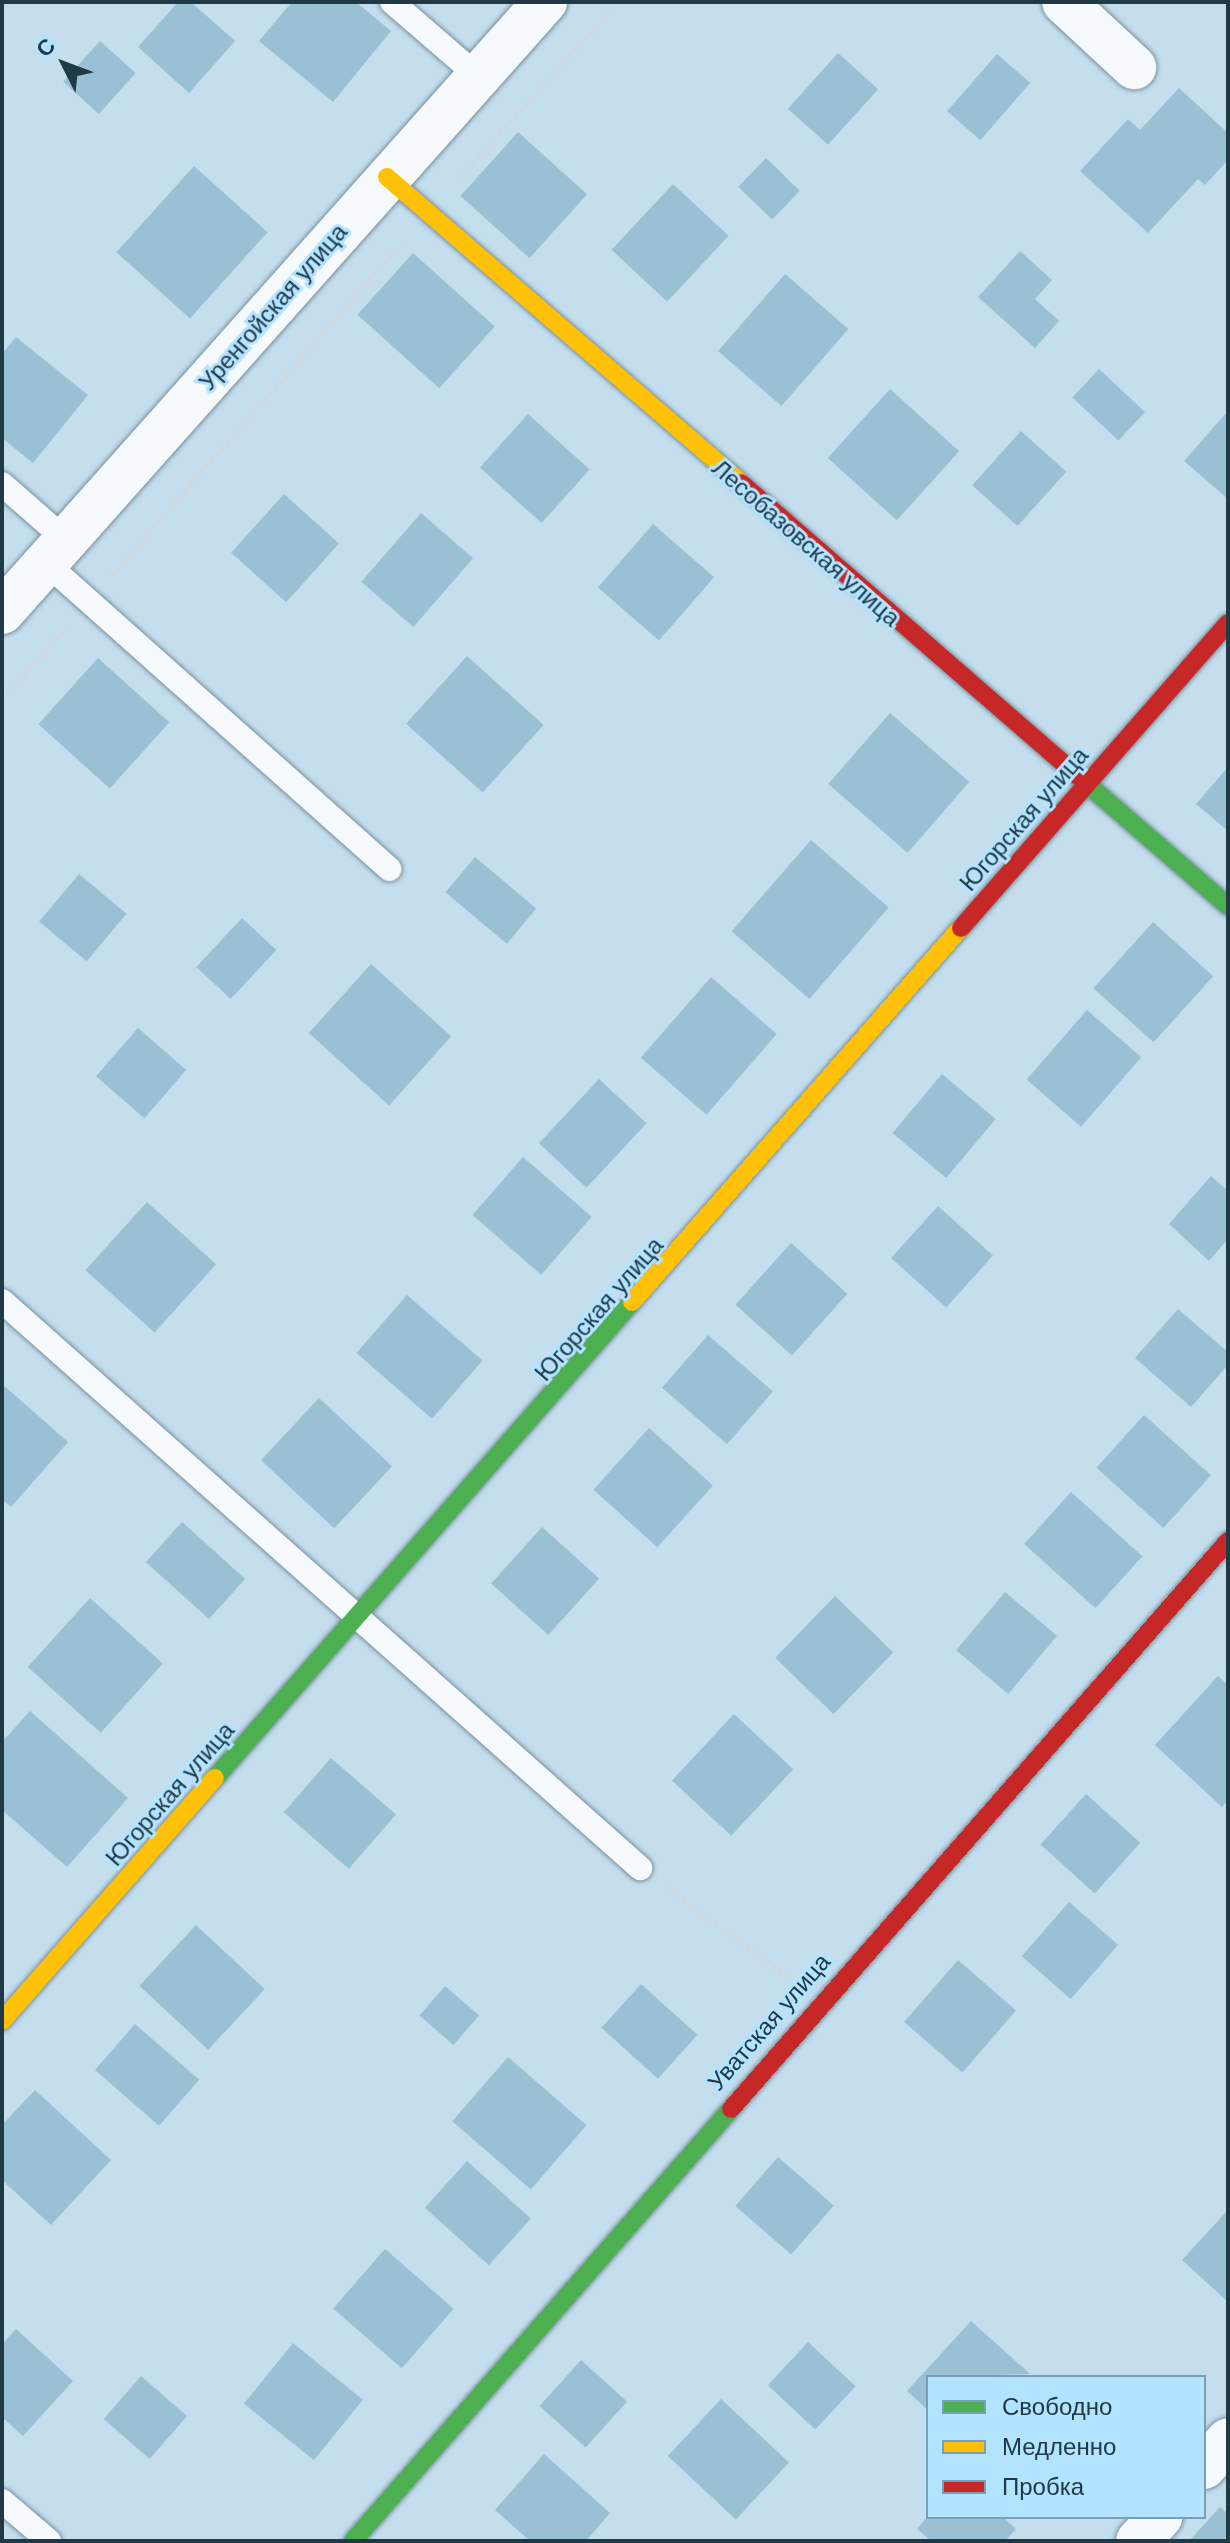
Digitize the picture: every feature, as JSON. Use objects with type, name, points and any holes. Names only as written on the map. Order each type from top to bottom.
[{"type":"street","name":"Уренгойская улица","points":[[2,612],[545,2]]},
{"type":"street","points":[[1064,2],[1134,67]]},
{"type":"street","name":"Лесобазовская улица","points":[[387,177],[1228,906]]},
{"type":"street","name":"Югорская улица","points":[[2,2021],[1228,623]]},
{"type":"street","name":"Уватская улица","points":[[353,2541],[819,2000],[1228,1541]]},
{"type":"street","points":[[1206,2465],[1228,2440]]},
{"type":"street","points":[[1138,2541],[1158,2519]]},
{"type":"lane","points":[[392,2],[479,77]]},
{"type":"lane","points":[[2,484],[56,552],[89,602],[389,869]]},
{"type":"lane","points":[[2,1301],[355,1620],[640,1868]]},
{"type":"lane","points":[[2,2501],[49,2541]]},
{"type":"path","points":[[2,700],[428,213],[619,2]]},
{"type":"path","points":[[640,1868],[819,2000]]},
{"type":"building","points":[[178,2],[191,2],[235,41],[189,93],[138,47]]},
{"type":"building","points":[[292,2],[356,2],[391,31],[333,102],[259,41]]},
{"type":"building","points":[[100,41],[136,73],[99,114],[63,82]]},
{"type":"building","points":[[838,53],[878,89],[828,145],[788,109]]},
{"type":"building","points":[[997,54],[1030,83],[980,140],[947,111]]},
{"type":"building","points":[[1179,88],[1228,133],[1228,160],[1205,185],[1198,179],[1148,233],[1080,171],[1128,119],[1140,130]]},
{"type":"building","points":[[518,132],[587,194],[530,258],[460,196]]},
{"type":"building","points":[[766,158],[800,191],[772,219],[738,187]]},
{"type":"building","points":[[194,166],[268,232],[190,318],[116,252]]},
{"type":"building","points":[[673,184],[729,236],[667,302],[612,250]]},
{"type":"building","points":[[1020,251],[1052,280],[1035,299],[1059,321],[1035,348],[978,297]]},
{"type":"building","points":[[413,253],[495,327],[439,388],[357,315]]},
{"type":"building","points":[[785,274],[848,329],[781,406],[718,351]]},
{"type":"building","points":[[16,337],[88,395],[33,463],[2,438],[2,354]]},
{"type":"building","points":[[1099,369],[1145,412],[1118,440],[1072,398]]},
{"type":"building","points":[[890,389],[959,451],[897,520],[828,458]]},
{"type":"building","points":[[1228,411],[1228,499],[1184,461]]},
{"type":"building","points":[[528,414],[590,470],[542,523],[480,468]]},
{"type":"building","points":[[1021,431],[1066,472],[1017,526],[972,485]]},
{"type":"building","points":[[284,494],[339,544],[286,602],[231,553]]},
{"type":"building","points":[[421,513],[473,558],[413,627],[361,582]]},
{"type":"building","points":[[653,524],[714,577],[659,641],[598,587]]},
{"type":"building","points":[[467,656],[544,725],[483,793],[406,724]]},
{"type":"building","points":[[98,658],[169,722],[110,788],[38,724]]},
{"type":"building","points":[[890,713],[969,782],[908,853],[828,784]]},
{"type":"building","points":[[1228,767],[1228,831],[1196,804]]},
{"type":"building","points":[[811,840],[889,908],[809,999],[732,931]]},
{"type":"building","points":[[475,857],[536,908],[507,944],[445,892]]},
{"type":"building","points":[[79,874],[126,914],[87,961],[39,921]]},
{"type":"building","points":[[242,918],[276,950],[231,999],[196,967]]},
{"type":"building","points":[[1153,922],[1213,976],[1154,1042],[1093,988]]},
{"type":"building","points":[[371,964],[451,1036],[389,1105],[309,1033]]},
{"type":"building","points":[[711,977],[777,1034],[706,1115],[641,1058]]},
{"type":"building","points":[[1087,1010],[1141,1057],[1081,1127],[1027,1079]]},
{"type":"building","points":[[138,1028],[186,1070],[144,1118],[96,1076]]},
{"type":"building","points":[[942,1074],[996,1119],[946,1178],[893,1133]]},
{"type":"building","points":[[599,1079],[647,1123],[587,1188],[539,1143]]},
{"type":"building","points":[[523,1157],[592,1217],[541,1275],[472,1215]]},
{"type":"building","points":[[1211,1176],[1228,1191],[1228,1239],[1209,1261],[1169,1224]]},
{"type":"building","points":[[147,1202],[216,1264],[155,1333],[85,1270]]},
{"type":"building","points":[[938,1206],[993,1256],[946,1308],[891,1258]]},
{"type":"building","points":[[791,1243],[847,1294],[792,1356],[735,1305]]},
{"type":"building","points":[[407,1295],[482,1361],[432,1419],[356,1353]]},
{"type":"building","points":[[1178,1309],[1228,1352],[1228,1365],[1191,1407],[1135,1358]]},
{"type":"building","points":[[708,1335],[773,1391],[727,1444],[662,1388]]},
{"type":"building","points":[[2,1384],[68,1442],[11,1507],[2,1499]]},
{"type":"building","points":[[319,1398],[392,1466],[334,1528],[261,1460]]},
{"type":"building","points":[[1144,1415],[1211,1475],[1163,1528],[1096,1468]]},
{"type":"building","points":[[649,1428],[713,1486],[657,1547],[593,1490]]},
{"type":"building","points":[[1071,1492],[1142,1556],[1096,1608],[1024,1544]]},
{"type":"building","points":[[182,1522],[245,1579],[209,1619],[146,1562]]},
{"type":"building","points":[[542,1527],[599,1579],[548,1635],[491,1583]]},
{"type":"building","points":[[1005,1592],[1057,1636],[1008,1694],[956,1650]]},
{"type":"building","points":[[835,1596],[893,1652],[834,1714],[775,1658]]},
{"type":"building","points":[[90,1598],[163,1664],[101,1733],[28,1667]]},
{"type":"building","points":[[1218,1676],[1228,1685],[1228,1800],[1222,1807],[1155,1745]]},
{"type":"building","points":[[30,1711],[128,1798],[67,1867],[2,1810],[2,1742]]},
{"type":"building","points":[[734,1714],[793,1769],[731,1836],[672,1781]]},
{"type":"building","points":[[331,1758],[396,1814],[349,1869],[284,1812]]},
{"type":"building","points":[[1086,1794],[1140,1843],[1095,1893],[1040,1845]]},
{"type":"building","points":[[1069,1902],[1118,1945],[1071,1999],[1022,1956]]},
{"type":"building","points":[[196,1925],[265,1989],[208,2050],[139,1986]]},
{"type":"building","points":[[958,1960],[1016,2011],[962,2072],[904,2022]]},
{"type":"building","points":[[641,1984],[697,2035],[658,2079],[602,2028]]},
{"type":"building","points":[[445,1986],[479,2016],[453,2045],[419,2015]]},
{"type":"building","points":[[135,2024],[199,2080],[159,2126],[95,2070]]},
{"type":"building","points":[[508,2057],[586,2125],[531,2189],[452,2121]]},
{"type":"building","points":[[35,2090],[111,2160],[51,2225],[2,2180],[2,2125]]},
{"type":"building","points":[[778,2157],[834,2206],[791,2255],[735,2206]]},
{"type":"building","points":[[467,2161],[531,2219],[489,2265],[425,2208]]},
{"type":"building","points":[[1228,2210],[1228,2302],[1182,2260]]},
{"type":"building","points":[[385,2249],[454,2309],[402,2368],[333,2309]]},
{"type":"building","points":[[971,2321],[1030,2374],[926,2375],[926,2408],[907,2391]]},
{"type":"building","points":[[16,2329],[73,2381],[23,2436],[2,2417],[2,2344]]},
{"type":"building","points":[[808,2342],[856,2386],[815,2429],[768,2385]]},
{"type":"building","points":[[293,2343],[363,2400],[314,2460],[244,2404]]},
{"type":"building","points":[[581,2360],[627,2401],[586,2448],[540,2406]]},
{"type":"building","points":[[141,2376],[187,2416],[150,2459],[104,2419]]},
{"type":"building","points":[[721,2399],[789,2462],[736,2519],[668,2456]]},
{"type":"building","points":[[544,2454],[610,2513],[586,2541],[530,2541],[495,2510]]},
{"type":"building","points":[[1220,2507],[1228,2514],[1228,2541],[1189,2541]]},
{"type":"building","points":[[926,2518],[1005,2519],[1016,2529],[1005,2541],[931,2541],[917,2529]]},
{"type":"traffic: fast","points":[[1086,783],[1228,906]]},
{"type":"traffic: fast","points":[[215,1778],[632,1302]]},
{"type":"traffic: fast","points":[[353,2541],[731,2109]]},
{"type":"traffic: slow","points":[[387,177],[741,483]]},
{"type":"traffic: slow","points":[[632,1302],[961,928]]},
{"type":"traffic: slow","points":[[2,2021],[215,1778]]},
{"type":"traffic: jam","points":[[741,483],[1086,783]]},
{"type":"traffic: jam","points":[[961,928],[1228,623]]},
{"type":"traffic: jam","points":[[731,2109],[1228,1541]]}]
